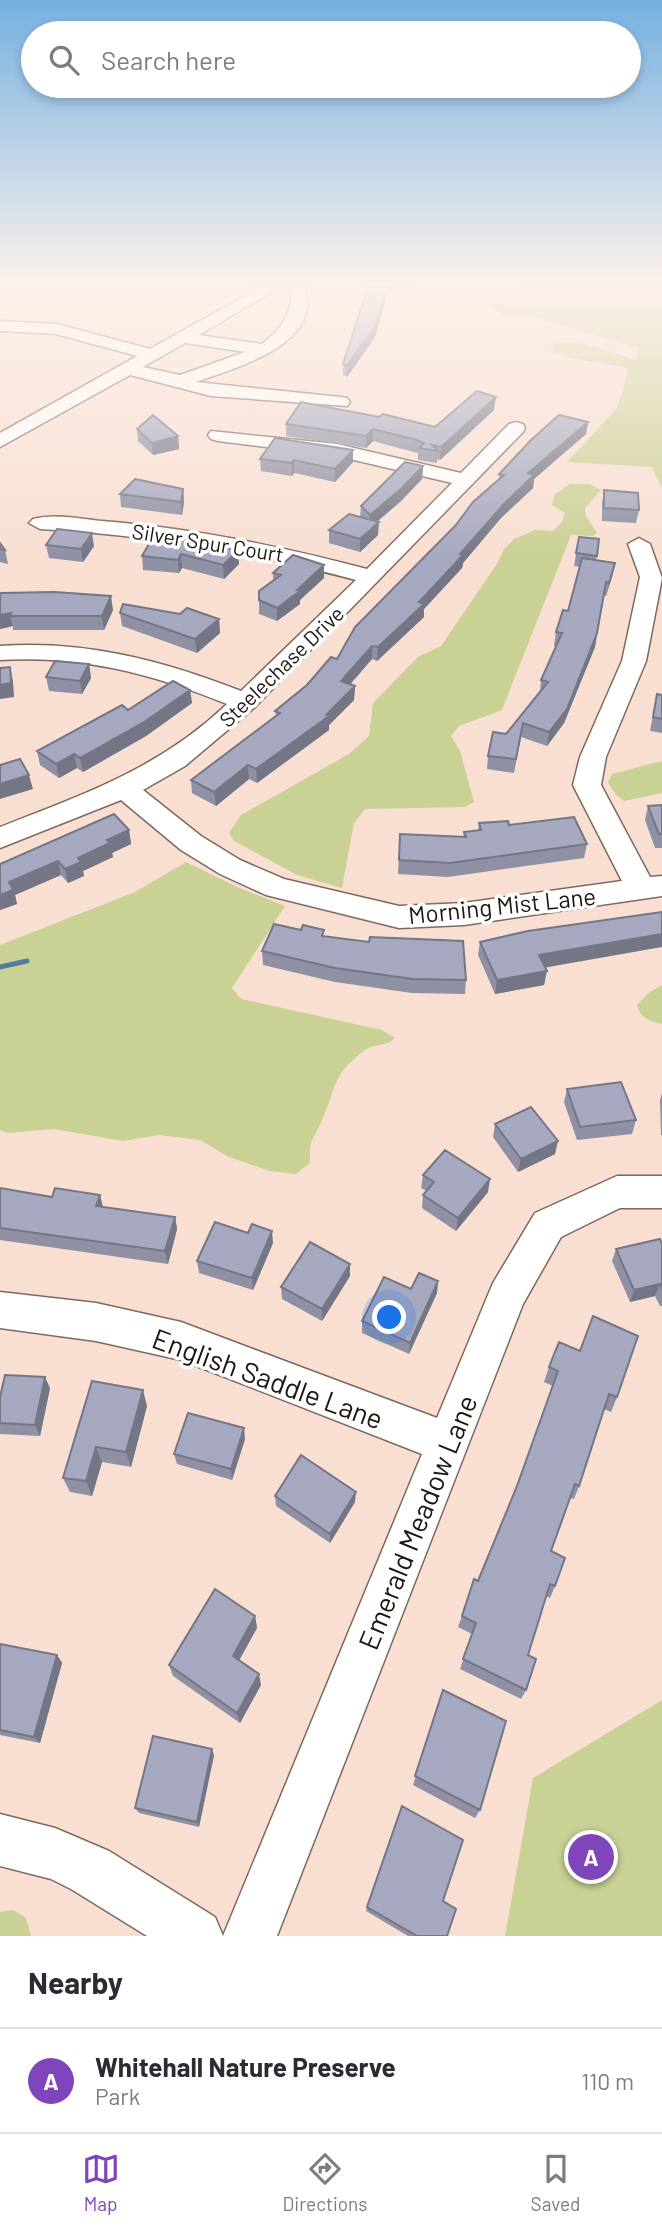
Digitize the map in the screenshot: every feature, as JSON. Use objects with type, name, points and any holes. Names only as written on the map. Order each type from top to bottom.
[{"type":"street","points":[[0,441],[112,377]]},
{"type":"street","points":[[167,377],[185,381],[195,377]]},
{"type":"street","points":[[185,381],[190,386],[211,391],[341,402]]},
{"type":"street","name":"Steelechase Drive","points":[[0,838],[124,789],[176,760],[246,702],[516,428]]},
{"type":"street","points":[[218,435],[349,452],[466,480]]},
{"type":"street","name":"Silver Spur Court","points":[[40,523],[112,527],[233,542],[372,577]]},
{"type":"street","points":[[639,544],[651,578],[634,661],[616,710],[593,757],[587,785],[652,887]]},
{"type":"street","points":[[0,653],[67,653],[116,658],[160,669],[246,702]]},
{"type":"street","name":"Morning Mist Lane","points":[[124,789],[191,843],[242,873],[276,888],[399,917],[464,914],[652,887]]},
{"type":"street","name":"Emerald Meadow Lane","points":[[250,1936],[450,1444],[507,1296],[548,1225],[617,1192],[662,1192]]},
{"type":"street","name":"English Saddle Lane","points":[[0,1310],[96,1322],[181,1341],[450,1444]]},
{"type":"street","points":[[0,1840],[55,1854],[90,1870],[196,1936]]},
{"type":"green space","points":[[626,377],[662,377],[662,488],[652,467],[567,462],[617,408]]},
{"type":"green space","points":[[570,484],[590,484],[601,490],[585,508],[586,516],[597,533],[593,536],[571,535],[502,710],[459,726],[451,736],[460,751],[474,802],[465,807],[365,809],[354,823],[342,888],[297,875],[234,841],[229,833],[241,815],[349,754],[369,736],[373,703],[418,657],[441,646],[497,564],[504,549],[514,539],[535,530],[553,531],[562,522],[565,513],[552,505],[555,494]]},
{"type":"green space","points":[[662,761],[662,793],[624,801],[616,795],[608,782],[612,774]]},
{"type":"green space","points":[[186,862],[239,888],[285,906],[232,988],[241,999],[382,1030],[395,1038],[365,1050],[341,1073],[311,1143],[310,1163],[296,1174],[270,1171],[229,1157],[200,1140],[159,1135],[123,1141],[54,1129],[7,1133],[0,1130],[0,945],[135,892]]},
{"type":"green space","points":[[662,985],[662,1024],[646,1019],[637,1005],[648,993]]},
{"type":"green space","points":[[662,1700],[662,1936],[505,1936],[533,1778]]},
{"type":"green space","points":[[13,1910],[26,1918],[31,1936],[0,1936],[0,1912]]},
{"type":"building","points":[[477,391],[496,397],[441,447],[432,445],[438,451],[419,448],[424,443],[417,440],[373,429],[366,436],[286,424],[301,402],[379,417],[383,414],[435,427]]},
{"type":"building","points":[[153,415],[178,436],[152,443],[137,429]]},
{"type":"building","points":[[559,415],[588,422],[528,473],[534,475],[503,505],[460,554],[463,555],[419,602],[424,604],[378,647],[372,646],[341,681],[355,686],[326,715],[329,716],[256,769],[248,765],[214,792],[191,780],[280,713],[275,711],[307,685],[331,657],[337,659],[355,627],[455,526],[473,502],[504,475],[499,474],[532,439]]},
{"type":"building","points":[[275,438],[353,450],[335,469],[294,460],[292,463],[260,459]]},
{"type":"building","points":[[405,462],[423,466],[370,515],[361,506]]},
{"type":"building","points":[[135,479],[183,489],[181,502],[120,494]]},
{"type":"building","points":[[604,490],[638,493],[639,510],[604,508]]},
{"type":"building","points":[[349,514],[379,522],[360,539],[329,530]]},
{"type":"building","points":[[57,529],[92,533],[81,549],[46,545]]},
{"type":"building","points":[[153,537],[203,542],[238,551],[223,565],[181,554],[178,560],[142,556]]},
{"type":"building","points":[[579,537],[599,539],[597,556],[576,553]]},
{"type":"building","points":[[293,555],[324,565],[297,590],[300,591],[277,608],[259,600],[259,591],[281,575],[273,573]]},
{"type":"building","points":[[582,558],[615,563],[609,583],[606,582],[597,633],[567,709],[549,732],[523,723],[516,759],[488,756],[493,732],[506,734],[548,682],[541,680],[562,633],[556,632],[563,610],[568,611]]},
{"type":"building","points":[[54,592],[111,596],[102,616],[10,616],[11,613],[0,615],[0,593]]},
{"type":"building","points":[[123,604],[180,614],[187,608],[219,619],[195,639],[120,613]]},
{"type":"building","points":[[55,661],[89,664],[80,681],[46,677]]},
{"type":"building","points":[[10,667],[11,683],[0,685],[0,668]]},
{"type":"building","points":[[173,681],[190,690],[144,722],[80,758],[74,754],[56,764],[37,751],[122,705],[128,710]]},
{"type":"building","points":[[657,694],[662,695],[662,719],[653,717]]},
{"type":"building","points":[[20,759],[29,775],[0,784],[0,765]]},
{"type":"building","points":[[662,805],[662,834],[659,834],[648,806]]},
{"type":"building","points":[[114,814],[129,830],[107,840],[110,843],[78,858],[81,862],[65,869],[58,861],[9,882],[13,890],[0,895],[0,864]]},
{"type":"building","points":[[574,817],[587,844],[450,863],[399,860],[400,834],[466,837],[464,832],[481,830],[479,823],[508,821],[509,825]]},
{"type":"building","points":[[662,912],[662,934],[539,955],[547,971],[497,980],[480,942],[528,931]]},
{"type":"building","points":[[274,924],[301,930],[303,925],[324,930],[322,936],[369,942],[370,937],[463,941],[466,980],[413,979],[335,968],[262,951]]},
{"type":"building","points":[[621,1082],[636,1120],[580,1127],[567,1089]]},
{"type":"building","points":[[531,1107],[558,1141],[521,1159],[495,1124]]},
{"type":"building","points":[[445,1150],[490,1179],[458,1218],[423,1195],[434,1182],[423,1175]]},
{"type":"building","points":[[0,1188],[52,1197],[55,1188],[100,1195],[96,1206],[175,1217],[165,1251],[0,1228]]},
{"type":"building","points":[[215,1222],[248,1233],[252,1224],[272,1231],[252,1278],[197,1261]]},
{"type":"building","points":[[660,1239],[662,1288],[660,1284],[634,1290],[616,1249]]},
{"type":"building","points":[[310,1242],[350,1264],[322,1309],[281,1287]]},
{"type":"building","points":[[419,1273],[438,1281],[410,1343],[362,1321],[384,1277],[411,1289]]},
{"type":"building","points":[[593,1316],[638,1336],[617,1397],[609,1394],[579,1486],[575,1484],[551,1551],[565,1558],[555,1586],[550,1584],[528,1655],[536,1659],[526,1690],[463,1659],[476,1623],[462,1616],[474,1579],[478,1581],[517,1486],[558,1371],[549,1367],[559,1342],[580,1351]]},
{"type":"building","points":[[5,1375],[45,1377],[35,1425],[0,1423],[0,1397]]},
{"type":"building","points":[[92,1381],[143,1390],[126,1452],[96,1447],[86,1481],[63,1478]]},
{"type":"building","points":[[188,1413],[244,1428],[231,1469],[174,1454]]},
{"type":"building","points":[[301,1455],[356,1492],[330,1534],[275,1496]]},
{"type":"building","points":[[215,1589],[255,1616],[233,1656],[259,1674],[237,1713],[169,1665]]},
{"type":"building","points":[[0,1644],[57,1655],[34,1737],[0,1730]]},
{"type":"building","points":[[443,1690],[506,1721],[480,1810],[415,1776]]},
{"type":"building","points":[[153,1736],[212,1749],[197,1822],[135,1808]]},
{"type":"building","points":[[402,1806],[463,1840],[443,1901],[456,1909],[447,1936],[417,1936],[367,1907]]},
{"type":"waterway","points":[[0,967],[27,961]]},
{"type":"place","name":"Whitehall Nature Preserve","points":[[591,1857]]}]
